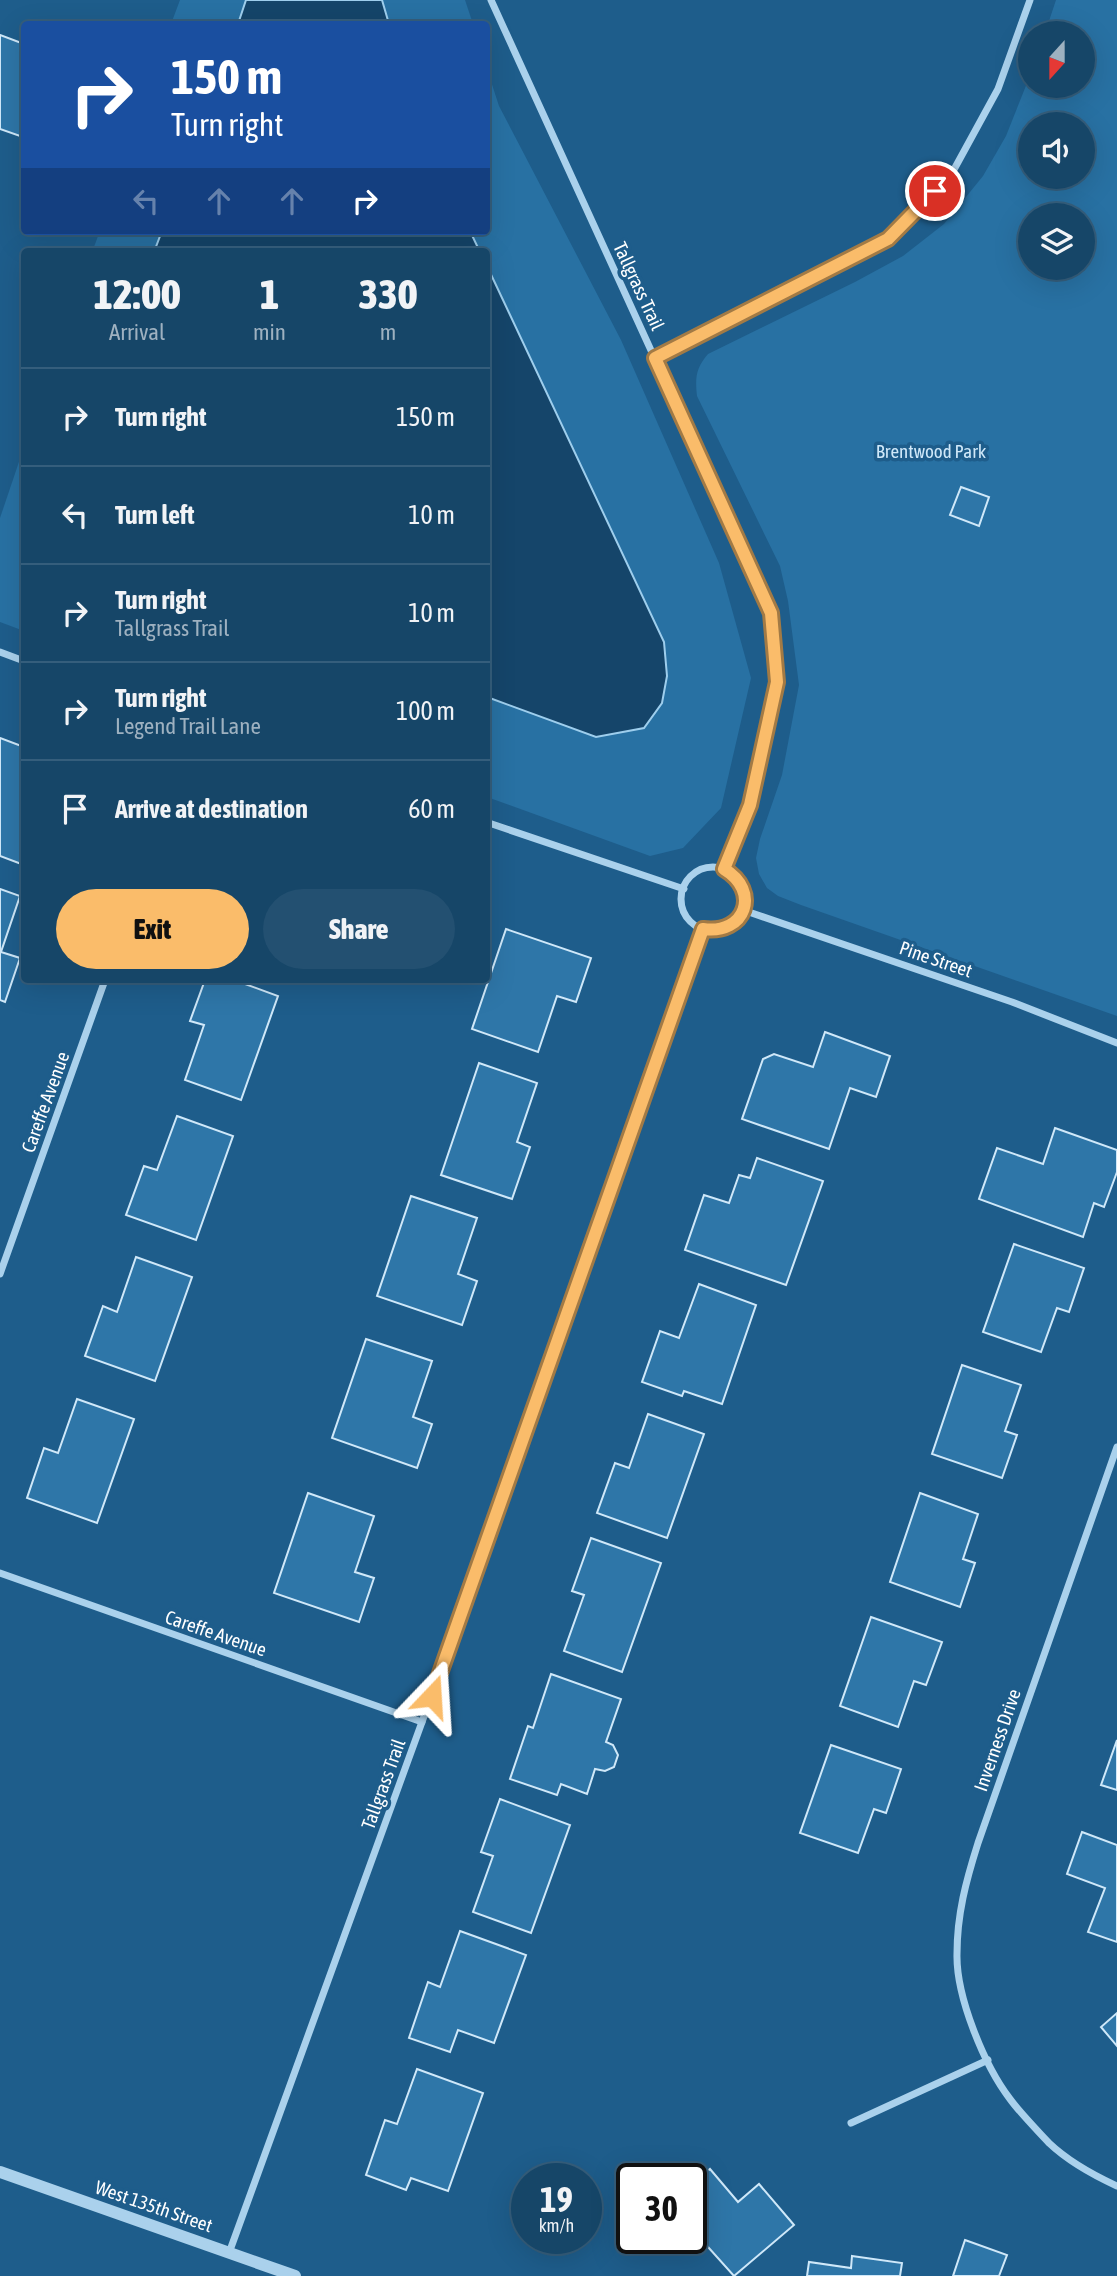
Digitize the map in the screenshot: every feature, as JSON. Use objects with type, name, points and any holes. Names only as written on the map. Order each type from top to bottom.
[{"type":"street","name":"Tallgrass Trail","points":[[491,0],[771,613],[777,682],[750,805],[724,869]]},
{"type":"street","points":[[655,358],[888,239],[950,176],[998,89],[1030,0]]},
{"type":"street","points":[[0,652],[21,660]]},
{"type":"street","points":[[490,822],[684,889]]},
{"type":"street","points":[[715,867],[724,869],[734,875],[741,884],[745,905],[734,924],[725,929],[703,929],[694,925],[683,908],[684,889],[695,873],[715,867]]},
{"type":"street","name":"Pine Street","points":[[743,910],[1012,1002],[1117,1043]]},
{"type":"street","name":"Tallgrass Trail","points":[[229,2253],[422,1722],[703,929]]},
{"type":"street","name":"Careffe Avenue","points":[[0,1274],[104,983]]},
{"type":"street","name":"Inverness Drive","points":[[1117,1447],[982,1830],[961,1898],[956,1956],[963,2002],[981,2049],[1009,2098],[1051,2145],[1094,2175],[1117,2186]]},
{"type":"street","name":"Careffe Avenue","points":[[0,1573],[422,1722]]},
{"type":"street","points":[[852,2123],[988,2060]]},
{"type":"street","name":"West 135th Street","points":[[0,2172],[295,2276]]},
{"type":"green space","points":[[180,0],[246,0],[239,21],[172,21]]},
{"type":"green space","points":[[382,0],[465,0],[472,21],[388,21]]},
{"type":"green space","name":"Brentwood Park","points":[[1056,0],[1117,0],[1117,1016],[801,905],[778,896],[767,888],[759,874],[756,858],[782,775],[799,685],[788,601],[780,566],[696,389],[699,368],[708,354],[903,256],[944,224],[983,176],[1006,136],[1021,98],[1096,98],[1096,21],[1049,21]]},
{"type":"green space","points":[[490,78],[499,106],[621,340],[719,563],[751,678],[721,808],[683,848],[650,856],[490,798],[490,698],[596,737],[667,676],[664,642],[490,272],[490,248],[478,248],[472,235],[490,235]]},
{"type":"green space","points":[[98,235],[160,235],[156,248],[94,248]]},
{"type":"green space","points":[[21,456],[21,630],[0,622],[0,518]]},
{"type":"shaded area","points":[[246,0],[382,0],[388,21],[239,21]]},
{"type":"shaded area","points":[[160,235],[472,235],[478,248],[156,248]]},
{"type":"shaded area","points":[[490,272],[664,642],[667,676],[662,703],[644,728],[596,737],[490,698]]},
{"type":"building","points":[[0,35],[21,43],[21,133],[20,136],[0,129]]},
{"type":"building","points":[[961,487],[989,497],[979,526],[950,515]]},
{"type":"building","points":[[0,738],[21,746],[21,864],[0,856]]},
{"type":"building","points":[[0,889],[20,896],[1,952],[20,958],[5,1002],[0,1000]]},
{"type":"building","points":[[506,929],[591,958],[576,1002],[557,996],[538,1052],[472,1029],[488,983],[490,983]]},
{"type":"building","points":[[204,983],[242,983],[278,996],[241,1100],[185,1080],[204,1025],[190,1021]]},
{"type":"building","points":[[825,1032],[890,1056],[876,1097],[850,1088],[829,1149],[742,1119],[763,1059],[774,1054],[813,1067]]},
{"type":"building","points":[[479,1063],[537,1083],[517,1142],[530,1147],[512,1199],[441,1175]]},
{"type":"building","points":[[177,1116],[233,1136],[196,1240],[126,1215],[144,1166],[157,1170]]},
{"type":"building","points":[[1055,1128],[1117,1150],[1117,1172],[1104,1207],[1094,1203],[1083,1237],[979,1199],[997,1148],[1043,1164]]},
{"type":"building","points":[[757,1158],[823,1181],[786,1285],[685,1250],[704,1195],[729,1203],[739,1175],[750,1178]]},
{"type":"building","points":[[411,1196],[477,1218],[458,1274],[477,1281],[462,1325],[377,1296]]},
{"type":"building","points":[[1014,1244],[1084,1268],[1069,1312],[1057,1308],[1041,1352],[983,1332]]},
{"type":"building","points":[[136,1257],[192,1277],[155,1381],[85,1356],[103,1306],[117,1312]]},
{"type":"building","points":[[699,1284],[756,1305],[722,1404],[684,1391],[682,1396],[642,1382],[660,1331],[679,1338]]},
{"type":"building","points":[[366,1339],[432,1361],[413,1417],[432,1424],[417,1468],[332,1438]]},
{"type":"building","points":[[962,1365],[1021,1385],[1005,1431],[1017,1435],[1002,1478],[932,1454]]},
{"type":"building","points":[[77,1399],[134,1419],[97,1523],[27,1498],[44,1448],[58,1453]]},
{"type":"building","points":[[648,1414],[704,1434],[667,1538],[597,1513],[615,1463],[629,1468]]},
{"type":"building","points":[[308,1493],[374,1516],[355,1572],[374,1578],[359,1622],[274,1593]]},
{"type":"building","points":[[920,1493],[978,1514],[963,1559],[975,1563],[960,1607],[890,1582]]},
{"type":"building","points":[[591,1538],[661,1563],[622,1672],[564,1651],[584,1595],[572,1591]]},
{"type":"building","points":[[871,1617],[942,1642],[926,1685],[914,1681],[898,1727],[840,1706]]},
{"type":"building","points":[[551,1674],[621,1699],[606,1742],[613,1745],[618,1755],[614,1767],[605,1771],[595,1769],[587,1794],[561,1784],[557,1795],[510,1779],[528,1726],[533,1728]]},
{"type":"building","points":[[1117,1740],[1117,1790],[1101,1785]]},
{"type":"building","points":[[831,1745],[901,1769],[886,1813],[874,1809],[858,1853],[800,1833]]},
{"type":"building","points":[[500,1799],[570,1825],[531,1933],[473,1912],[493,1856],[481,1852]]},
{"type":"building","points":[[1082,1832],[1117,1845],[1117,1942],[1088,1932],[1105,1888],[1067,1874]]},
{"type":"building","points":[[460,1931],[526,1955],[494,2043],[458,2030],[450,2052],[409,2038],[428,1982],[440,1987]]},
{"type":"building","points":[[1117,2013],[1117,2046],[1101,2027]]},
{"type":"building","points":[[417,2069],[483,2093],[448,2191],[411,2178],[406,2190],[366,2175],[385,2120],[397,2124]]},
{"type":"building","points":[[710,2169],[738,2202],[759,2184],[794,2225],[734,2276],[707,2246],[707,2172]]},
{"type":"building","points":[[965,2240],[1007,2255],[999,2276],[953,2276]]},
{"type":"building","points":[[852,2256],[902,2263],[900,2276],[807,2276],[809,2262],[851,2268]]},
{"type":"route","points":[[432,1696],[703,929],[714,931],[734,924],[745,905],[741,884],[734,875],[724,869],[750,805],[777,682],[771,613],[655,358],[888,239],[935,191]]}]
